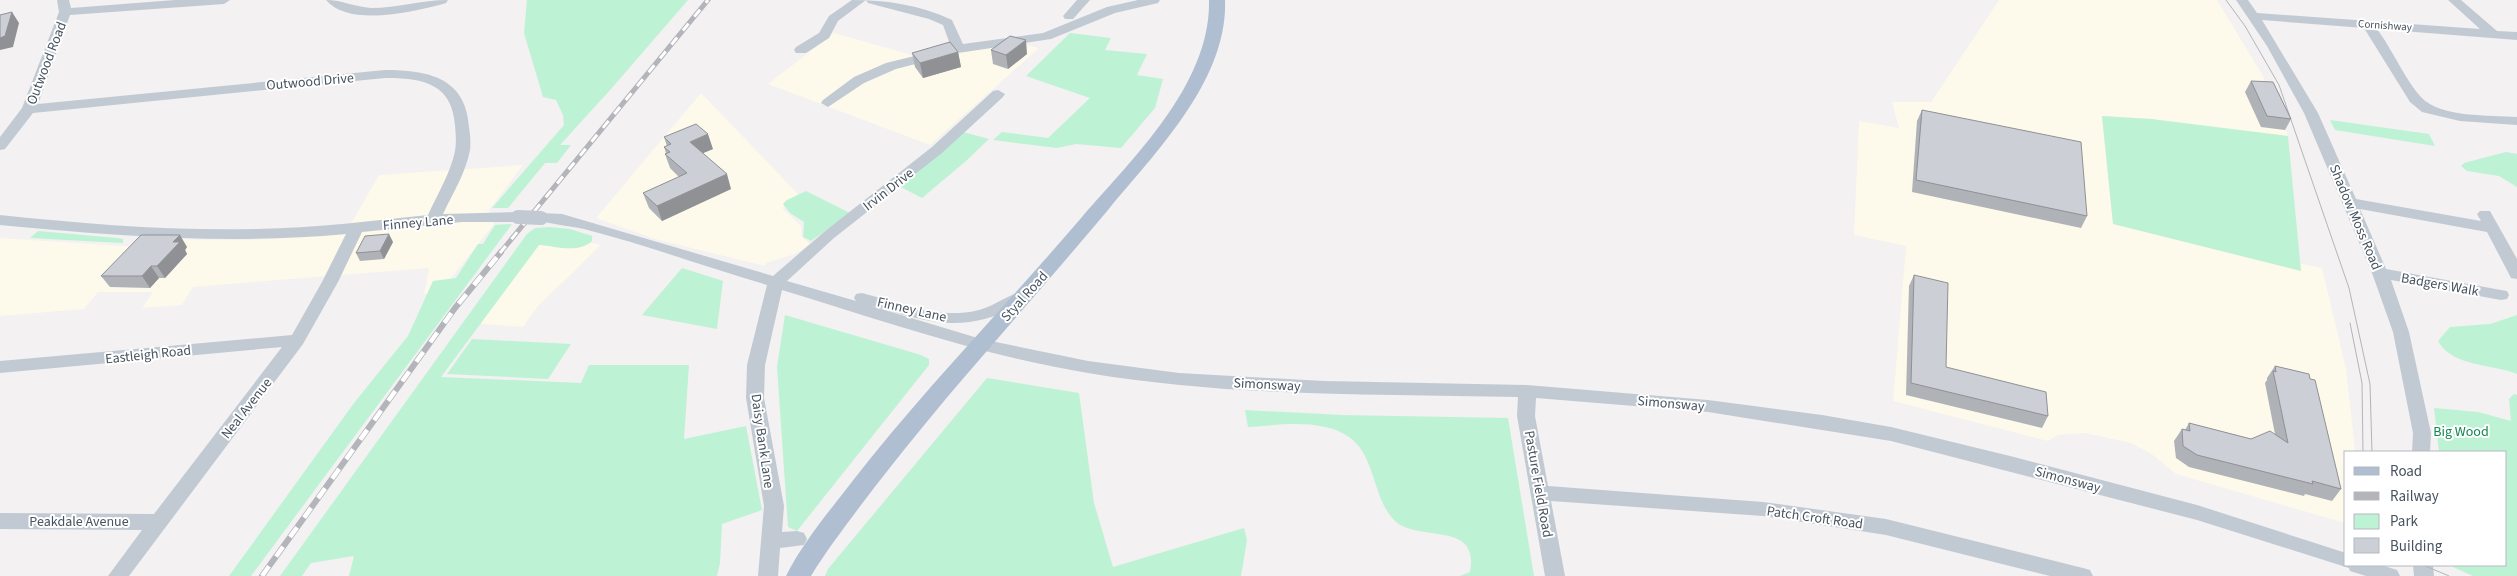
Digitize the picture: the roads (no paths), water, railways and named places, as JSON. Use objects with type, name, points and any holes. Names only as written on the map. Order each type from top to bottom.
[{"type":"main road","name":"Styal Road","points":[[798,576],[876,467],[1162,133],[1190,91],[1213,38],[1218,10],[1217,0]]},
{"type":"street","points":[[64,6],[224,0]]},
{"type":"street","points":[[332,0],[346,8],[378,11],[414,7],[442,0]]},
{"type":"street","points":[[802,46],[824,35],[833,19],[860,0]]},
{"type":"street","points":[[872,0],[933,16],[948,23],[958,48]]},
{"type":"street","points":[[1069,16],[1084,0]]},
{"type":"street","points":[[828,102],[845,89],[872,74],[958,48],[1046,36],[1111,10],[1154,0]]},
{"type":"street","name":"Shadow Moss Road","points":[[2242,0],[2273,46],[2311,113],[2380,273],[2401,332],[2422,433],[2421,451]]},
{"type":"street","points":[[2454,0],[2492,34]]},
{"type":"street","name":"Outwood Road","points":[[0,146],[29,109],[64,6]]},
{"type":"street","name":"Cornishway","points":[[2253,16],[2517,36]]},
{"type":"street","points":[[2367,24],[2382,44],[2415,99],[2428,109],[2460,117],[2517,121]]},
{"type":"street","name":"Outwood Drive","points":[[29,109],[384,74],[420,76],[444,85],[456,99],[463,123],[462,153],[433,220]]},
{"type":"street","name":"Irvin Drive","points":[[776,282],[830,235],[937,150],[998,94]]},
{"type":"street","points":[[2351,203],[2489,221],[2517,274]]},
{"type":"street","name":"Finney Lane","points":[[0,220],[108,231],[197,235],[251,235],[356,228],[433,220],[518,217],[562,219],[826,297],[980,346]]},
{"type":"street","name":"Neal Avenue","points":[[118,576],[297,340],[330,282],[356,228]]},
{"type":"street","name":"Badgers Walk","points":[[2380,273],[2501,295]]},
{"type":"street","name":"Daisy Bank Lane","points":[[768,576],[774,506],[755,398],[756,365],[776,282]]},
{"type":"street","name":"Finney Lane","points":[[826,297],[850,295],[948,319],[969,318],[1024,296]]},
{"type":"street","name":"Eastleigh Road","points":[[0,367],[297,340]]},
{"type":"street","name":"Simonsway","points":[[980,346],[1088,367],[1179,379],[1324,387],[1527,391],[1708,406],[1891,434],[2197,513],[2344,560]]},
{"type":"street","name":"Pasture Field Road","points":[[1527,391],[1526,416],[1542,493],[1555,576]]},
{"type":"street","name":"Patch Croft Road","points":[[1542,493],[1763,510],[1886,527],[2059,573],[2083,576]]},
{"type":"street","name":"Peakdale Avenue","points":[[0,521],[158,522]]},
{"type":"street","points":[[770,541],[797,539]]},
{"type":"street","points":[[2360,566],[2390,576]]},
{"type":"tram line","points":[[2226,0],[2245,26],[2279,85],[2349,288],[2370,384],[2372,451]]},
{"type":"tram line","points":[[2350,323],[2362,383],[2363,451]]},
{"type":"tram line","points":[[2425,566],[2449,576]]},
{"type":"railway","points":[[500,253],[708,0]]},
{"type":"railway","points":[[262,576],[455,308],[501,252]]},
{"type":"park label","name":"Big Wood","points":[[2461,431]]}]
